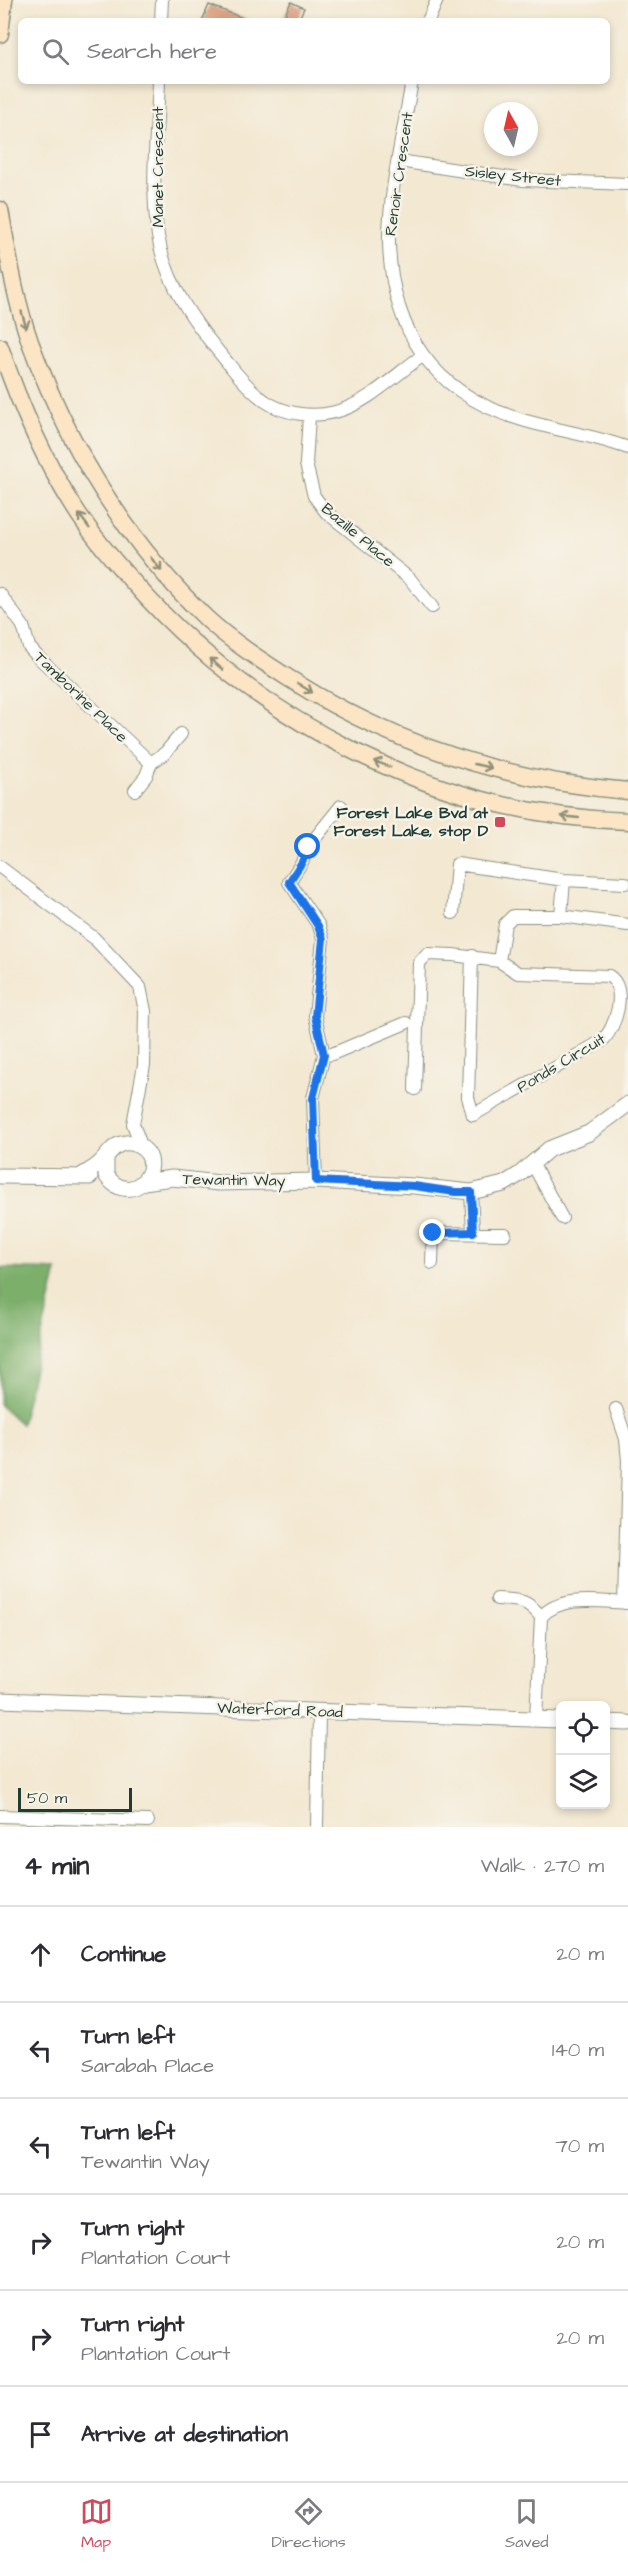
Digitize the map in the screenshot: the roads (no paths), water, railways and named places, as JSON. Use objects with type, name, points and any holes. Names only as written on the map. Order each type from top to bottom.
[{"type":"main road","points":[[0,34],[4,0]]},
{"type":"main road","points":[[0,210],[3,265],[55,403],[93,477],[126,526],[163,574],[209,620],[262,661],[333,706],[394,736],[474,764],[557,782],[628,791]]},
{"type":"main road","points":[[0,347],[40,446],[75,508],[116,563],[167,621],[255,694],[314,730],[372,760],[427,782],[497,803],[552,815],[628,821]]},
{"type":"street","points":[[161,18],[162,0]]},
{"type":"street","points":[[429,18],[437,0]]},
{"type":"street","name":"Manet Crescent","points":[[159,84],[155,199],[158,236],[166,266],[179,297],[209,341],[247,386],[266,402],[285,410],[309,416],[335,412],[360,402],[422,356]]},
{"type":"street","name":"Renoir Crescent","points":[[412,84],[389,243],[393,280],[402,313],[422,356],[442,376],[475,400],[512,417],[628,448]]},
{"type":"street","name":"Sisley Street","points":[[399,161],[523,180],[628,184]]},
{"type":"street","name":"Bazille Place","points":[[309,416],[306,464],[314,496],[326,512],[410,579],[432,607]]},
{"type":"street","name":"Tamborine Place","points":[[0,594],[23,626],[29,646],[38,657],[151,763]]},
{"type":"street","points":[[135,790],[146,776],[151,763],[165,753],[181,734]]},
{"type":"street","points":[[316,1181],[313,1098],[324,1055],[315,1016],[323,939],[318,926],[289,882],[302,862],[308,847],[341,806]]},
{"type":"street","points":[[453,913],[457,864],[564,880],[625,883]]},
{"type":"street","points":[[0,867],[94,938],[140,987],[145,1011],[144,1065],[133,1124],[120,1144]]},
{"type":"street","points":[[561,916],[564,880]]},
{"type":"street","points":[[499,962],[503,931],[510,918],[520,915],[561,916],[628,925]]},
{"type":"street","points":[[415,1089],[421,959],[433,954],[472,956]]},
{"type":"street","name":"Ponds Circuit","points":[[472,956],[499,962],[518,973],[609,976],[619,987],[613,1028],[602,1041],[473,1115],[468,1097],[472,956]]},
{"type":"street","points":[[324,1055],[332,1054],[405,1023]]},
{"type":"street","name":"Tewantin Way","points":[[144,1182],[172,1178],[219,1183],[316,1181],[414,1186],[471,1192],[504,1184],[549,1149],[590,1133],[628,1104]]},
{"type":"street","points":[[106,1157],[105,1168],[108,1178],[116,1186],[123,1188],[138,1186],[144,1182],[148,1176],[146,1154],[133,1124]]},
{"type":"street","points":[[81,1176],[120,1144],[127,1143],[146,1154]]},
{"type":"street","name":"Tewantin Way","points":[[146,1154],[172,1178]]},
{"type":"street","points":[[532,1163],[562,1218]]},
{"type":"street","points":[[0,1176],[108,1178]]},
{"type":"street","points":[[471,1192],[473,1232]]},
{"type":"street","points":[[432,1263],[433,1233],[505,1234]]},
{"type":"street","points":[[536,1719],[541,1617],[546,1610],[574,1601],[626,1603],[628,1461],[626,1438],[616,1409]]},
{"type":"street","points":[[498,1599],[520,1600],[532,1605],[541,1617]]},
{"type":"street","name":"Waterford Road","points":[[0,1700],[556,1720]]},
{"type":"street","points":[[317,1827],[319,1712]]},
{"type":"street","points":[[610,1722],[628,1723]]},
{"type":"street","points":[[0,1816],[148,1821]]},
{"type":"place","name":"Forest Lake Bvd at Forest Lake, stop D","points":[[500,822]]}]
